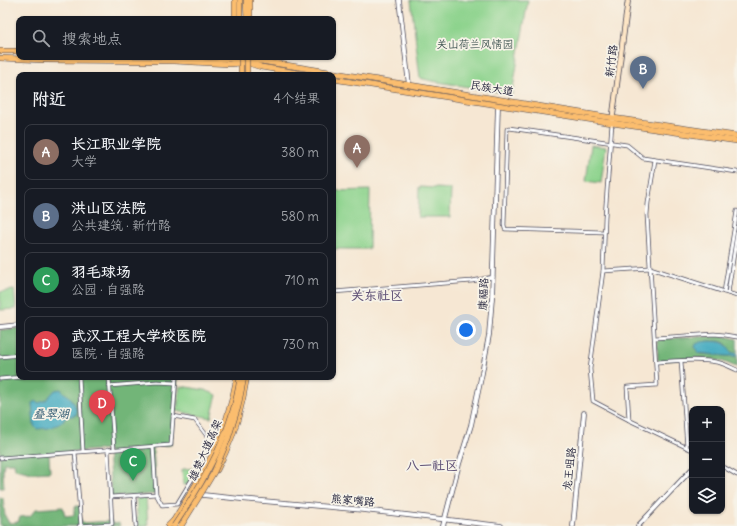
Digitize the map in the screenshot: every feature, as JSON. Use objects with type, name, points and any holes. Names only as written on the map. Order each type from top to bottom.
[{"type":"main road","points":[[235,0],[236,16]]},
{"type":"main road","points":[[240,0],[240,16]]},
{"type":"main road","points":[[246,0],[247,16]]},
{"type":"main road","points":[[250,0],[250,16]]},
{"type":"main road","name":"新竹路","points":[[612,121],[628,0]]},
{"type":"main road","points":[[0,51],[16,51]]},
{"type":"main road","name":"民族大道","points":[[0,58],[16,59]]},
{"type":"main road","name":"民族大道","points":[[45,60],[142,60],[230,64],[244,60],[261,61],[329,72]]},
{"type":"main road","points":[[241,72],[244,60]]},
{"type":"main road","points":[[244,60],[247,72]]},
{"type":"main road","name":"民族大道","points":[[244,60],[261,67],[292,72]]},
{"type":"main road","name":"民族大道","points":[[336,73],[737,141]]},
{"type":"main road","name":"民族大道","points":[[336,79],[498,105],[612,121],[737,136]]},
{"type":"main road","points":[[169,526],[174,523],[215,448],[228,414],[237,380]]},
{"type":"main road","name":"雄楚大道高架","points":[[174,523],[195,494],[210,467],[232,411],[237,380]]},
{"type":"main road","name":"雄楚大道高架","points":[[182,526],[214,472],[228,439],[245,380]]},
{"type":"main road","points":[[182,526],[203,495],[222,460],[234,431],[242,402],[246,380]]},
{"type":"main road","points":[[215,448],[221,444],[225,448],[225,453]]},
{"type":"street","points":[[399,0],[409,85]]},
{"type":"street","name":"康福路","points":[[443,526],[471,425],[489,335],[492,298],[498,105]]},
{"type":"street","points":[[612,121],[604,232],[603,271],[590,369],[593,401],[687,448],[681,361]]},
{"type":"street","points":[[604,232],[505,229],[507,129],[509,128],[627,145],[643,158],[737,172]]},
{"type":"street","points":[[629,420],[627,387],[657,385],[647,210],[655,160]]},
{"type":"street","points":[[726,292],[737,211]]},
{"type":"street","points":[[726,292],[737,233]]},
{"type":"street","points":[[603,271],[650,268],[737,296]]},
{"type":"street","points":[[336,292],[472,281],[492,276]]},
{"type":"street","points":[[0,327],[16,325]]},
{"type":"street","points":[[655,338],[714,334],[737,337]]},
{"type":"street","points":[[0,357],[16,355]]},
{"type":"street","points":[[656,362],[711,361],[722,363],[737,370]]},
{"type":"street","points":[[0,379],[16,378]]},
{"type":"street","points":[[79,380],[83,451]]},
{"type":"street","points":[[109,380],[114,449]]},
{"type":"street","points":[[0,458],[171,444],[176,380]]},
{"type":"street","points":[[109,386],[156,382],[175,383]]},
{"type":"street","name":"龙王咀路","points":[[573,526],[584,413]]},
{"type":"street","points":[[173,416],[195,420],[210,440],[216,442]]},
{"type":"street","points":[[153,446],[156,494],[162,505],[177,504],[197,471],[210,440]]},
{"type":"street","points":[[76,452],[80,526],[112,524],[108,449]]},
{"type":"street","points":[[725,468],[737,475]]},
{"type":"street","points":[[638,526],[689,472]]},
{"type":"street","points":[[111,497],[156,494]]},
{"type":"street","name":"熊家嘴路","points":[[203,495],[364,510],[501,526]]},
{"type":"street","points":[[134,496],[136,526]]},
{"type":"green space","name":"关山荷兰风情园","points":[[411,0],[528,0],[512,94],[420,78]]},
{"type":"green space","points":[[591,145],[606,147],[601,183],[586,181]]},
{"type":"green space","points":[[419,187],[451,189],[450,217],[418,217]]},
{"type":"green space","points":[[370,190],[369,249],[336,249],[336,191]]},
{"type":"green space","points":[[14,290],[16,309],[0,310],[0,292]]},
{"type":"green space","points":[[16,328],[16,380],[178,380],[171,445],[153,446],[156,494],[111,497],[108,449],[49,454],[50,472],[32,473],[15,469],[14,463],[4,463],[4,488],[0,488],[0,330]]},
{"type":"green space","points":[[716,336],[737,339],[737,353],[732,353],[724,342],[717,341],[699,343],[696,349],[701,354],[737,356],[737,367],[722,361],[709,359],[695,358],[658,360],[657,341],[659,339]]},
{"type":"green space","points":[[180,386],[205,390],[217,395],[211,418],[177,411]]},
{"type":"green space","points":[[197,468],[187,485],[183,485],[182,470]]},
{"type":"green space","points":[[0,497],[3,498],[5,516],[9,523],[18,522],[20,517],[30,516],[36,509],[63,507],[65,516],[74,515],[76,506],[80,506],[81,523],[112,521],[112,524],[119,523],[120,526],[0,526]]},
{"type":"green space","points":[[146,497],[148,526],[138,526],[136,498]]},
{"type":"water","points":[[709,341],[725,344],[732,353],[737,353],[737,356],[699,353],[695,347],[696,344]]},
{"type":"water","name":"叠翠湖","points":[[61,389],[74,402],[76,407],[76,415],[67,417],[59,424],[49,428],[37,429],[34,426],[32,403],[36,401],[39,403],[46,400],[55,390]]},
{"type":"place","name":"洪山区法院","points":[[643,89]]},
{"type":"place","name":"长江职业学院","points":[[357,168]]},
{"type":"place","name":"武汉工程大学校医院","points":[[102,423]]},
{"type":"place","name":"羽毛球场","points":[[133,481]]},
{"type":"district","name":"关东社区","points":[[377,295]]},
{"type":"district","name":"八一社区","points":[[432,465]]}]
